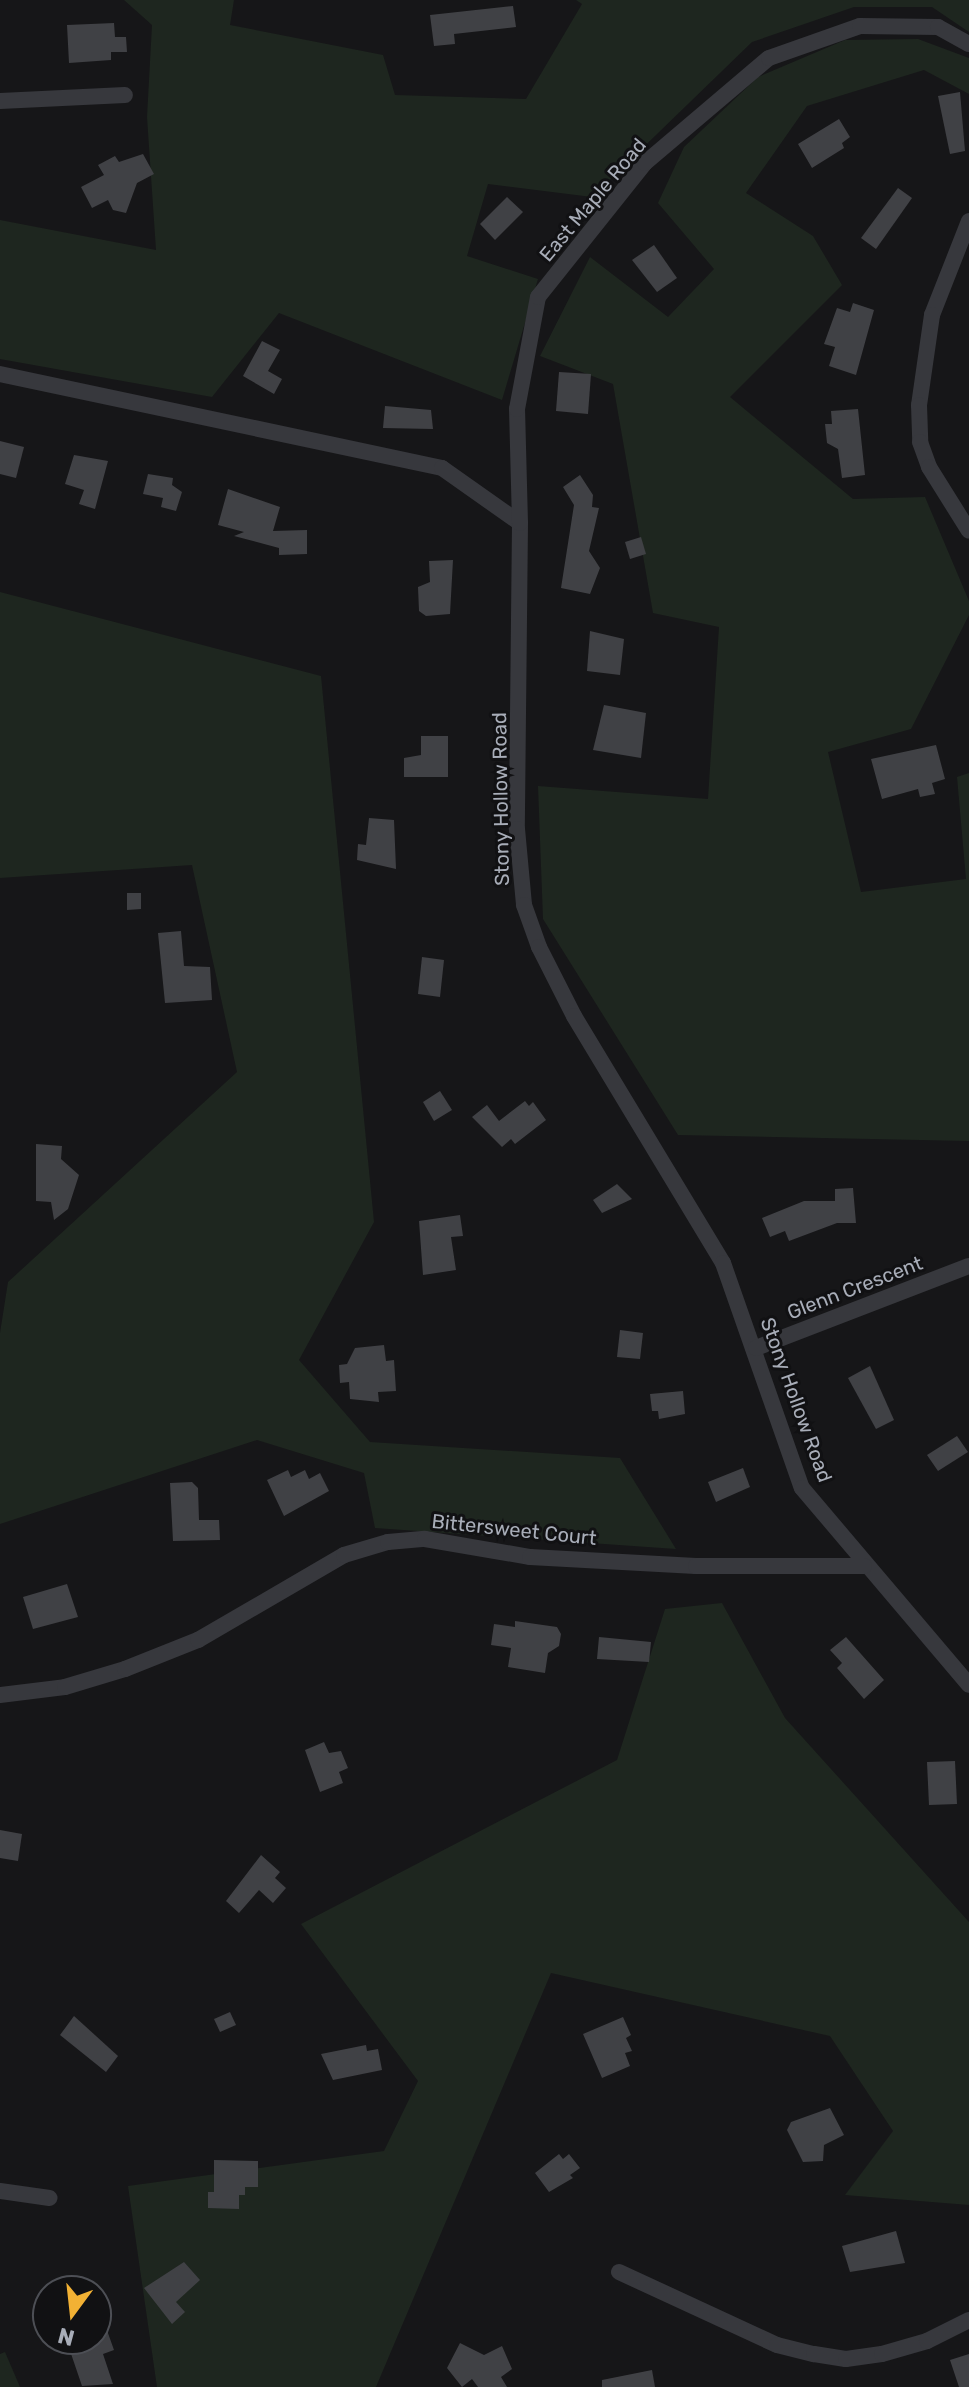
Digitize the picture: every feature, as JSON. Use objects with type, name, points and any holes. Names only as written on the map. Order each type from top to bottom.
[{"type":"street","name":"East Maple Road","points":[[520,523],[517,409],[538,297],[645,163],[769,58],[860,26],[938,27],[969,44]]},
{"type":"street","points":[[0,101],[125,95]]},
{"type":"street","points":[[969,221],[932,315],[919,405],[920,442],[929,467],[969,531]]},
{"type":"street","points":[[0,374],[442,468],[520,523]]},
{"type":"street","name":"Stony Hollow Road","points":[[520,523],[517,829],[524,905],[574,1016],[723,1263],[756,1348],[802,1488],[864,1566],[969,1685]]},
{"type":"street","name":"Glenn Crescent","points":[[756,1348],[969,1266]]},
{"type":"street","name":"Bittersweet Court","points":[[0,1695],[65,1687],[125,1669],[198,1640],[344,1555],[388,1542],[425,1539],[530,1557],[696,1566],[864,1566]]},
{"type":"street","points":[[0,2191],[50,2198]]},
{"type":"street","points":[[619,2272],[777,2345],[846,2359],[882,2354],[927,2341],[969,2320]]},
{"type":"shaded area","points":[[124,0],[234,0],[230,25],[383,55],[395,95],[526,99],[582,4],[576,0],[969,0],[969,32],[932,7],[854,7],[752,42],[592,197],[488,184],[467,256],[538,279],[502,400],[279,313],[212,397],[0,359],[0,220],[156,250],[147,117],[152,25]]},
{"type":"shaded area","points":[[918,39],[969,58],[969,94],[924,70],[807,106],[746,193],[813,236],[842,285],[730,397],[853,499],[925,497],[969,601],[969,615],[911,729],[828,752],[861,892],[966,879],[957,777],[969,773],[969,1141],[678,1135],[543,919],[538,786],[708,799],[719,627],[653,613],[613,384],[540,356],[590,257],[668,317],[714,269],[658,203],[684,147],[758,77],[845,40]]},
{"type":"shaded area","points":[[0,592],[321,676],[374,1222],[299,1360],[370,1442],[620,1458],[676,1549],[375,1528],[364,1473],[257,1440],[0,1524],[0,1333],[8,1282],[237,1072],[192,865],[0,878]]},
{"type":"shaded area","points":[[722,1603],[785,1718],[969,1922],[969,2205],[845,2195],[893,2131],[830,2036],[551,1973],[376,2387],[157,2387],[128,2186],[384,2151],[418,2081],[301,1924],[617,1760],[665,1609]]},
{"type":"shaded area","points":[[5,2352],[20,2387],[0,2387],[0,2354]]},
{"type":"building","points":[[513,6],[516,27],[454,34],[455,44],[434,46],[430,15]]},
{"type":"building","points":[[114,23],[115,37],[126,37],[127,52],[111,52],[111,60],[69,63],[67,25]]},
{"type":"building","points":[[960,92],[965,151],[950,154],[938,96]]},
{"type":"building","points":[[839,119],[850,137],[842,143],[844,148],[812,168],[798,144]]},
{"type":"building","points":[[143,154],[154,174],[137,183],[126,213],[113,210],[108,200],[92,208],[81,187],[104,175],[98,165],[115,156],[119,162]]},
{"type":"building","points":[[898,188],[912,198],[876,249],[861,238]]},
{"type":"building","points":[[507,197],[523,212],[495,240],[480,224]]},
{"type":"building","points":[[654,245],[677,278],[657,292],[632,260]]},
{"type":"building","points":[[853,303],[874,310],[856,375],[829,366],[835,347],[824,344],[837,308],[850,312]]},
{"type":"building","points":[[262,341],[280,350],[268,371],[282,379],[274,394],[243,376]]},
{"type":"building","points":[[559,372],[591,374],[588,414],[556,411]]},
{"type":"building","points":[[385,406],[431,410],[433,429],[383,428]]},
{"type":"building","points":[[858,409],[865,475],[842,478],[838,449],[827,443],[825,424],[832,424],[831,411]]},
{"type":"building","points":[[0,441],[24,447],[16,478],[0,474]]},
{"type":"building","points":[[74,455],[108,461],[95,509],[79,504],[84,490],[65,484]]},
{"type":"building","points":[[148,474],[173,478],[172,485],[182,492],[176,511],[161,507],[163,498],[143,494]]},
{"type":"building","points":[[580,475],[593,495],[592,507],[599,508],[589,551],[600,568],[590,594],[561,588],[574,505],[563,487]]},
{"type":"building","points":[[228,489],[280,507],[273,531],[307,530],[307,554],[279,555],[279,548],[234,536],[244,532],[218,525]]},
{"type":"building","points":[[641,537],[646,554],[630,559],[625,542]]},
{"type":"building","points":[[453,560],[450,614],[426,616],[419,611],[418,587],[430,582],[429,561]]},
{"type":"building","points":[[590,631],[624,639],[620,675],[587,671]]},
{"type":"building","points":[[604,705],[646,713],[641,758],[593,750]]},
{"type":"building","points":[[421,736],[448,736],[448,777],[404,777],[404,758],[421,755]]},
{"type":"building","points":[[936,745],[945,779],[932,783],[935,794],[920,797],[918,789],[882,799],[871,759]]},
{"type":"building","points":[[369,818],[394,820],[396,869],[357,860],[358,844],[366,845]]},
{"type":"building","points":[[127,893],[141,893],[141,909],[127,910]]},
{"type":"building","points":[[181,931],[184,966],[210,967],[212,1000],[165,1003],[158,933]]},
{"type":"building","points":[[422,957],[444,960],[440,997],[418,994]]},
{"type":"building","points":[[440,1091],[452,1110],[434,1121],[423,1102]]},
{"type":"building","points":[[525,1101],[529,1106],[533,1102],[546,1120],[515,1144],[511,1139],[502,1147],[472,1117],[487,1105],[499,1121]]},
{"type":"building","points":[[36,1144],[62,1146],[61,1159],[79,1175],[68,1209],[54,1220],[51,1202],[36,1201]]},
{"type":"building","points":[[617,1184],[632,1199],[602,1213],[593,1200]]},
{"type":"building","points":[[853,1188],[856,1223],[837,1223],[789,1241],[785,1231],[770,1237],[762,1218],[804,1201],[835,1201],[835,1189]]},
{"type":"building","points":[[460,1215],[463,1236],[451,1237],[456,1270],[423,1275],[419,1221]]},
{"type":"building","points":[[620,1330],[643,1333],[640,1359],[617,1357]]},
{"type":"building","points":[[384,1345],[386,1361],[394,1360],[396,1391],[378,1392],[379,1402],[350,1399],[349,1382],[340,1383],[339,1365],[347,1364],[355,1348]]},
{"type":"building","points":[[870,1366],[894,1420],[876,1429],[848,1378]]},
{"type":"building","points":[[683,1391],[685,1414],[659,1419],[658,1411],[652,1411],[650,1394]]},
{"type":"building","points":[[957,1436],[968,1452],[938,1471],[927,1455]]},
{"type":"building","points":[[743,1468],[750,1487],[716,1502],[708,1482]]},
{"type":"building","points":[[288,1470],[291,1477],[305,1470],[309,1479],[320,1473],[329,1491],[284,1516],[267,1480]]},
{"type":"building","points":[[192,1482],[198,1488],[199,1520],[219,1520],[220,1540],[173,1541],[170,1483]]},
{"type":"building","points":[[67,1584],[78,1617],[33,1629],[23,1597]]},
{"type":"building","points":[[515,1621],[557,1627],[561,1634],[559,1646],[548,1653],[545,1673],[508,1667],[511,1648],[491,1645],[494,1624],[515,1627]]},
{"type":"building","points":[[599,1637],[651,1642],[649,1662],[597,1659]]},
{"type":"building","points":[[846,1637],[884,1680],[864,1699],[837,1668],[842,1663],[830,1650]]},
{"type":"building","points":[[324,1742],[329,1753],[341,1751],[348,1768],[339,1772],[343,1783],[320,1792],[305,1750]]},
{"type":"building","points":[[955,1761],[957,1804],[929,1805],[927,1762]]},
{"type":"building","points":[[0,1830],[22,1834],[18,1861],[0,1858]]},
{"type":"building","points":[[261,1855],[280,1872],[275,1878],[286,1888],[273,1903],[259,1890],[239,1913],[226,1901]]},
{"type":"building","points":[[230,2012],[236,2025],[220,2032],[214,2019]]},
{"type":"building","points":[[74,2016],[118,2056],[106,2072],[60,2035]]},
{"type":"building","points":[[623,2017],[631,2035],[626,2038],[632,2051],[625,2053],[630,2066],[602,2078],[583,2034]]},
{"type":"building","points":[[366,2045],[367,2051],[378,2049],[382,2070],[333,2080],[321,2054]]},
{"type":"building","points":[[830,2108],[844,2135],[824,2145],[823,2161],[803,2162],[787,2130],[791,2122]]},
{"type":"building","points":[[559,2154],[563,2159],[569,2154],[580,2168],[570,2175],[573,2178],[549,2192],[535,2173]]},
{"type":"building","points":[[214,2160],[258,2161],[258,2187],[245,2187],[245,2195],[239,2195],[239,2209],[208,2208],[208,2192],[214,2192]]},
{"type":"building","points":[[896,2231],[905,2263],[850,2272],[842,2246]]},
{"type":"building","points":[[184,2262],[200,2280],[176,2302],[185,2312],[172,2324],[144,2288]]},
{"type":"building","points":[[460,2343],[484,2355],[502,2346],[512,2369],[501,2377],[507,2387],[478,2387],[472,2379],[462,2387],[447,2368]]},
{"type":"building","points":[[969,2354],[969,2387],[959,2387],[950,2360]]},
{"type":"building","points":[[71,2355],[103,2355],[113,2384],[82,2386]]},
{"type":"building","points":[[652,2370],[655,2387],[602,2387],[602,2380]]}]
